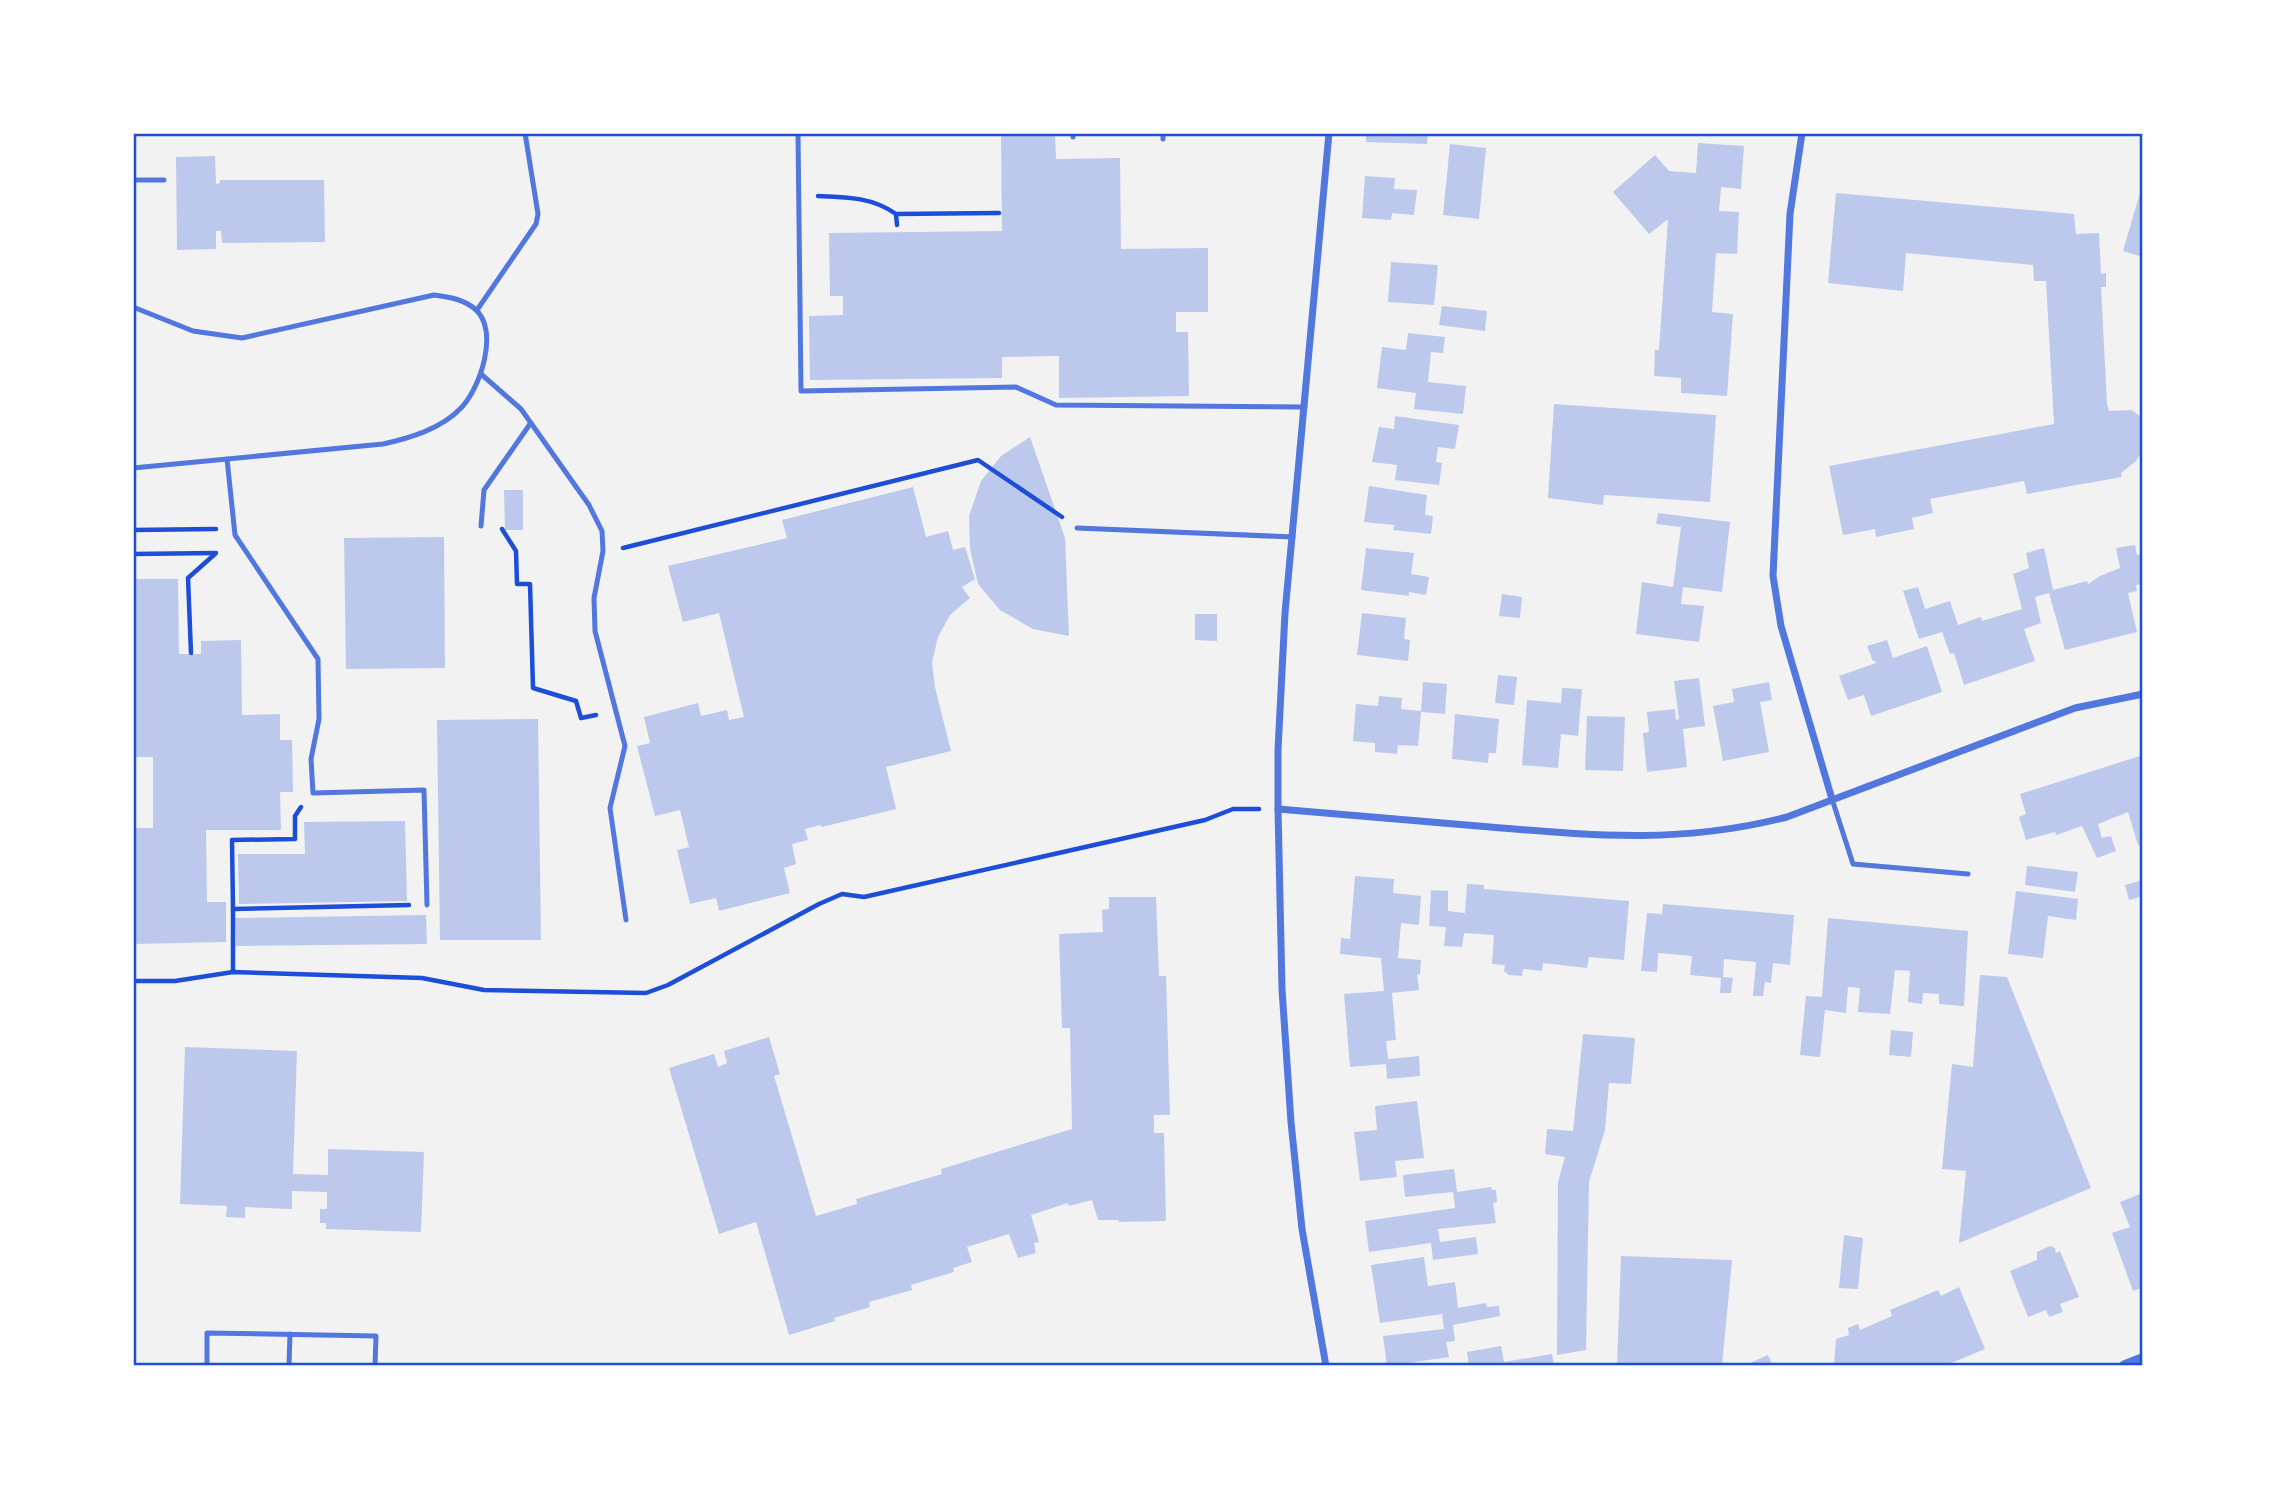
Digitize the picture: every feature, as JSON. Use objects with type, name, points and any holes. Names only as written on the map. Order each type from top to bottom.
[{"type":"street","points":[[1326,1366],[1302,1229],[1291,1122],[1282,989],[1278,809],[1281,698],[1293,537],[1329,133]]},
{"type":"street","points":[[1802,133],[1790,214],[1773,576],[1780,626],[1832,799]]},
{"type":"street","points":[[1278,809],[1586,835],[1643,837],[1718,831],[1787,817],[2075,709],[2143,694]]},
{"type":"street","points":[[2125,1366],[2143,1359]]},
{"type":"lane","points":[[477,310],[536,224],[538,214],[524,133]]},
{"type":"lane","points":[[798,133],[801,391],[1016,387],[1056,405],[1305,407]]},
{"type":"lane","points":[[133,180],[164,180]]},
{"type":"lane","points":[[133,307],[193,331],[242,338],[435,295],[459,299],[477,310],[485,327],[486,346],[481,374],[460,409],[415,437],[383,444],[133,468]]},
{"type":"lane","points":[[481,374],[521,409],[589,505],[602,531],[602,554],[594,598],[595,631],[625,746],[610,808],[626,920]]},
{"type":"lane","points":[[481,526],[484,490],[530,424]]},
{"type":"lane","points":[[227,459],[235,532],[318,659],[319,719],[311,758],[313,793],[424,790],[427,905]]},
{"type":"lane","points":[[1077,528],[1293,537]]},
{"type":"lane","points":[[1832,799],[1853,864],[1968,874]]},
{"type":"lane","points":[[207,1366],[207,1333],[376,1336],[375,1366]]},
{"type":"lane","points":[[289,1366],[290,1334]]},
{"type":"path","points":[[799,196],[853,197],[882,204],[896,214],[999,214]]},
{"type":"path","points":[[896,214],[897,225]]},
{"type":"path","points":[[602,554],[978,460],[1077,528]]},
{"type":"path","points":[[481,526],[500,526],[516,551],[517,584],[530,584],[533,688],[576,701],[581,718],[616,712]]},
{"type":"path","points":[[133,530],[235,532]]},
{"type":"path","points":[[191,653],[188,578],[235,532]]},
{"type":"path","points":[[133,554],[215,554]]},
{"type":"path","points":[[233,972],[232,841],[295,839],[295,816],[313,793]]},
{"type":"path","points":[[133,981],[175,981],[233,972],[422,978],[484,990],[646,993],[668,985],[842,894],[864,897],[926,884],[1205,820],[1233,809],[1278,809]]},
{"type":"path","points":[[233,909],[427,905]]},
{"type":"building","points":[[1001,133],[1055,133],[1056,159],[1120,158],[1121,249],[1208,248],[1208,312],[1176,312],[1176,332],[1188,332],[1189,396],[1059,398],[1059,356],[1002,357],[1002,378],[810,380],[809,316],[843,315],[843,296],[830,296],[829,233],[1002,231]]},
{"type":"building","points":[[1366,133],[1428,133],[1427,144],[1366,142]]},
{"type":"building","points":[[1698,143],[1744,146],[1741,189],[1721,187],[1719,211],[1739,212],[1737,254],[1716,253],[1712,312],[1733,314],[1727,396],[1681,393],[1681,378],[1654,376],[1655,350],[1659,350],[1668,219],[1649,234],[1613,192],[1655,155],[1669,171],[1696,173]]},
{"type":"building","points":[[1450,144],[1486,148],[1479,219],[1443,215]]},
{"type":"building","points":[[215,156],[216,184],[220,183],[220,180],[324,180],[325,242],[222,243],[221,231],[216,231],[216,249],[177,250],[176,157]]},
{"type":"building","points":[[1365,176],[1395,178],[1394,189],[1417,190],[1414,215],[1392,213],[1391,220],[1362,218]]},
{"type":"building","points":[[2143,186],[2143,257],[2123,251]]},
{"type":"building","points":[[1836,193],[2074,214],[2076,234],[2099,233],[2101,274],[2106,273],[2106,287],[2101,287],[2107,404],[2109,411],[2131,410],[2143,418],[2143,450],[2136,461],[2121,473],[2122,477],[2027,494],[2024,481],[1930,499],[1933,513],[1912,518],[1914,529],[1876,537],[1875,529],[1843,535],[1829,466],[2054,424],[2046,281],[2034,281],[2033,265],[1906,253],[1903,291],[1828,283]]},
{"type":"building","points":[[1391,262],[1438,265],[1434,305],[1388,302]]},
{"type":"building","points":[[1442,306],[1487,311],[1485,331],[1439,325]]},
{"type":"building","points":[[1408,333],[1445,337],[1443,353],[1431,352],[1428,382],[1466,386],[1463,414],[1414,409],[1416,393],[1377,388],[1382,347],[1406,350]]},
{"type":"building","points":[[1554,404],[1716,415],[1710,502],[1604,495],[1603,505],[1548,498]]},
{"type":"building","points":[[1395,416],[1459,425],[1455,449],[1438,447],[1436,462],[1442,463],[1439,485],[1395,480],[1397,465],[1372,462],[1379,427],[1394,429]]},
{"type":"building","points":[[1030,437],[1065,538],[1069,636],[1033,629],[1000,610],[978,584],[970,549],[969,516],[981,481],[1001,456]]},
{"type":"building","points":[[1369,486],[1427,495],[1425,515],[1433,516],[1431,534],[1393,530],[1394,525],[1364,522]]},
{"type":"building","points":[[913,487],[926,537],[948,531],[953,550],[965,547],[975,579],[962,587],[970,598],[950,615],[938,637],[932,662],[935,687],[951,751],[886,767],[896,809],[805,829],[808,840],[792,844],[796,864],[784,868],[790,893],[719,911],[716,898],[690,904],[677,850],[689,847],[680,810],[655,816],[637,746],[650,743],[644,717],[698,703],[701,716],[727,710],[729,720],[744,717],[719,613],[683,622],[668,566],[787,538],[782,520]]},
{"type":"building","points":[[504,490],[523,490],[523,530],[505,530]]},
{"type":"building","points":[[1658,513],[1730,522],[1722,592],[1683,587],[1681,604],[1704,606],[1699,642],[1636,634],[1642,582],[1673,587],[1681,527],[1656,524]]},
{"type":"building","points":[[444,537],[445,668],[346,669],[344,538]]},
{"type":"building","points":[[2135,545],[2137,555],[2143,554],[2143,584],[2136,585],[2137,591],[2128,593],[2137,632],[2065,650],[2049,593],[2035,597],[2041,623],[2024,629],[2035,661],[1964,685],[1954,653],[1950,654],[1942,632],[1919,639],[1903,591],[1918,587],[1925,609],[1950,601],[1958,625],[1981,617],[1982,621],[2022,609],[2013,574],[2029,568],[2026,553],[2044,548],[2053,590],[2087,581],[2088,584],[2120,568],[2116,548]]},
{"type":"building","points":[[1366,548],[1414,553],[1411,574],[1429,577],[1426,595],[1409,592],[1409,596],[1361,590]]},
{"type":"building","points":[[133,579],[178,579],[179,654],[201,654],[201,641],[241,640],[242,715],[280,714],[280,740],[292,740],[293,792],[280,792],[281,830],[206,830],[207,902],[226,902],[226,942],[133,944],[133,828],[153,828],[153,757],[133,757]]},
{"type":"building","points":[[1502,594],[1522,597],[1520,618],[1499,616]]},
{"type":"building","points":[[1362,613],[1406,618],[1404,639],[1410,640],[1408,661],[1357,655]]},
{"type":"building","points":[[1195,614],[1217,614],[1217,641],[1195,640]]},
{"type":"building","points":[[1887,640],[1893,658],[1927,646],[1942,692],[1871,716],[1864,695],[1848,700],[1839,676],[1876,663],[1867,646]]},
{"type":"building","points":[[1498,675],[1517,677],[1514,705],[1495,703]]},
{"type":"building","points":[[1699,678],[1705,726],[1683,729],[1687,767],[1647,772],[1643,733],[1649,732],[1647,712],[1675,709],[1676,720],[1679,719],[1674,681]]},
{"type":"building","points":[[1423,682],[1447,684],[1445,714],[1421,712],[1418,746],[1398,745],[1397,754],[1375,752],[1375,743],[1353,741],[1356,704],[1378,706],[1379,696],[1402,698],[1401,709],[1421,711]]},
{"type":"building","points":[[1769,682],[1772,700],[1760,702],[1769,752],[1723,761],[1713,706],[1734,702],[1732,689]]},
{"type":"building","points":[[1562,688],[1582,689],[1578,736],[1561,734],[1558,768],[1522,765],[1527,700],[1561,703]]},
{"type":"building","points":[[1455,714],[1499,719],[1496,753],[1489,753],[1488,763],[1452,759]]},
{"type":"building","points":[[1587,716],[1625,717],[1623,771],[1585,770]]},
{"type":"building","points":[[538,719],[541,940],[440,940],[437,720]]},
{"type":"building","points":[[2143,755],[2143,844],[2138,845],[2128,812],[2098,824],[2102,838],[2111,836],[2116,851],[2097,858],[2082,826],[2056,835],[2055,832],[2026,840],[2019,817],[2026,814],[2020,794]]},
{"type":"building","points":[[405,821],[407,901],[239,904],[238,854],[305,854],[304,822]]},
{"type":"building","points":[[2027,866],[2078,872],[2075,892],[2025,885]]},
{"type":"building","points":[[1355,876],[1394,879],[1393,893],[1421,896],[1419,925],[1401,923],[1398,958],[1421,960],[1420,975],[1417,974],[1419,990],[1392,993],[1396,1040],[1386,1041],[1388,1059],[1419,1056],[1420,1076],[1387,1079],[1386,1064],[1350,1067],[1344,994],[1384,991],[1381,958],[1340,954],[1341,938],[1350,939]]},
{"type":"building","points":[[2143,880],[2143,896],[2129,900],[2125,885]]},
{"type":"building","points":[[1467,884],[1484,885],[1484,889],[1629,901],[1624,960],[1589,957],[1587,968],[1543,963],[1542,971],[1523,969],[1522,976],[1509,975],[1504,971],[1505,965],[1492,964],[1494,935],[1464,933],[1462,947],[1444,946],[1446,927],[1429,926],[1431,890],[1448,891],[1448,911],[1465,913]]},
{"type":"building","points":[[2016,891],[2078,899],[2076,920],[2048,916],[2043,958],[2008,954]]},
{"type":"building","points":[[1109,897],[1156,897],[1159,976],[1166,976],[1170,1115],[1154,1115],[1154,1133],[1164,1133],[1166,1221],[1098,1220],[1092,1200],[1069,1206],[1068,1203],[1031,1215],[1039,1242],[1034,1243],[1036,1253],[1018,1258],[1009,1234],[967,1247],[972,1262],[953,1268],[954,1272],[911,1285],[912,1290],[869,1302],[870,1307],[834,1318],[835,1321],[789,1335],[756,1222],[719,1234],[669,1068],[714,1054],[718,1067],[727,1063],[724,1051],[769,1037],[780,1074],[774,1076],[816,1216],[857,1204],[856,1199],[942,1174],[941,1169],[1072,1129],[1070,1028],[1062,1028],[1059,934],[1103,932],[1102,910],[1109,909]]},
{"type":"building","points":[[1663,904],[1794,915],[1790,965],[1773,963],[1771,983],[1765,982],[1763,996],[1753,996],[1756,962],[1724,959],[1723,977],[1733,978],[1731,993],[1720,993],[1721,978],[1690,975],[1692,956],[1658,953],[1657,972],[1641,971],[1647,913],[1662,914]]},
{"type":"building","points":[[426,915],[427,944],[236,946],[235,918]]},
{"type":"building","points":[[1828,918],[1968,931],[1964,1006],[1939,1004],[1939,994],[1923,993],[1922,1004],[1908,1002],[1910,971],[1895,970],[1890,1014],[1858,1012],[1860,988],[1848,987],[1846,1013],[1825,1010],[1820,1057],[1800,1055],[1806,996],[1822,997]]},
{"type":"building","points":[[1980,975],[2007,977],[2091,1188],[1959,1243],[1966,1171],[1942,1169],[1952,1064],[1973,1067]]},
{"type":"building","points":[[1891,1030],[1913,1032],[1911,1057],[1889,1055]]},
{"type":"building","points":[[1583,1034],[1635,1038],[1631,1084],[1609,1083],[1605,1130],[1589,1182],[1586,1350],[1557,1355],[1558,1182],[1565,1157],[1545,1154],[1547,1129],[1573,1131]]},
{"type":"building","points":[[185,1047],[297,1051],[293,1174],[328,1175],[328,1149],[424,1152],[421,1232],[326,1229],[326,1223],[320,1223],[320,1209],[327,1209],[327,1192],[292,1191],[292,1209],[245,1207],[245,1218],[226,1217],[227,1206],[180,1204]]},
{"type":"building","points":[[1417,1101],[1424,1158],[1395,1161],[1397,1177],[1360,1181],[1354,1132],[1377,1130],[1375,1106]]},
{"type":"building","points":[[1454,1169],[1457,1192],[1491,1187],[1496,1190],[1497,1202],[1493,1203],[1496,1223],[1438,1229],[1440,1242],[1476,1237],[1478,1254],[1433,1260],[1431,1243],[1369,1252],[1365,1221],[1455,1208],[1453,1192],[1405,1197],[1403,1175]]},
{"type":"building","points":[[2143,1193],[2143,1287],[2133,1291],[2112,1233],[2130,1227],[2120,1202]]},
{"type":"building","points":[[1844,1235],[1863,1238],[1858,1289],[1839,1288]]},
{"type":"building","points":[[2050,1246],[2055,1248],[2056,1253],[2060,1251],[2079,1297],[2060,1304],[2063,1312],[2049,1317],[2046,1310],[2028,1317],[2010,1271],[2037,1260],[2037,1252]]},
{"type":"building","points":[[1621,1256],[1732,1260],[1722,1366],[1617,1366]]},
{"type":"building","points":[[1424,1257],[1428,1286],[1455,1282],[1458,1308],[1486,1303],[1487,1307],[1499,1306],[1500,1316],[1453,1325],[1455,1341],[1446,1342],[1449,1357],[1387,1366],[1383,1336],[1444,1329],[1442,1314],[1380,1323],[1371,1265]]},
{"type":"building","points":[[1959,1287],[1985,1349],[1944,1366],[1834,1366],[1836,1339],[1849,1335],[1848,1328],[1858,1324],[1860,1330],[1892,1316],[1890,1310],[1938,1290],[1941,1296]]},
{"type":"building","points":[[1501,1346],[1504,1362],[1552,1354],[1554,1366],[1469,1366],[1467,1352]]},
{"type":"building","points":[[1768,1355],[1773,1366],[1753,1366],[1752,1362]]}]
